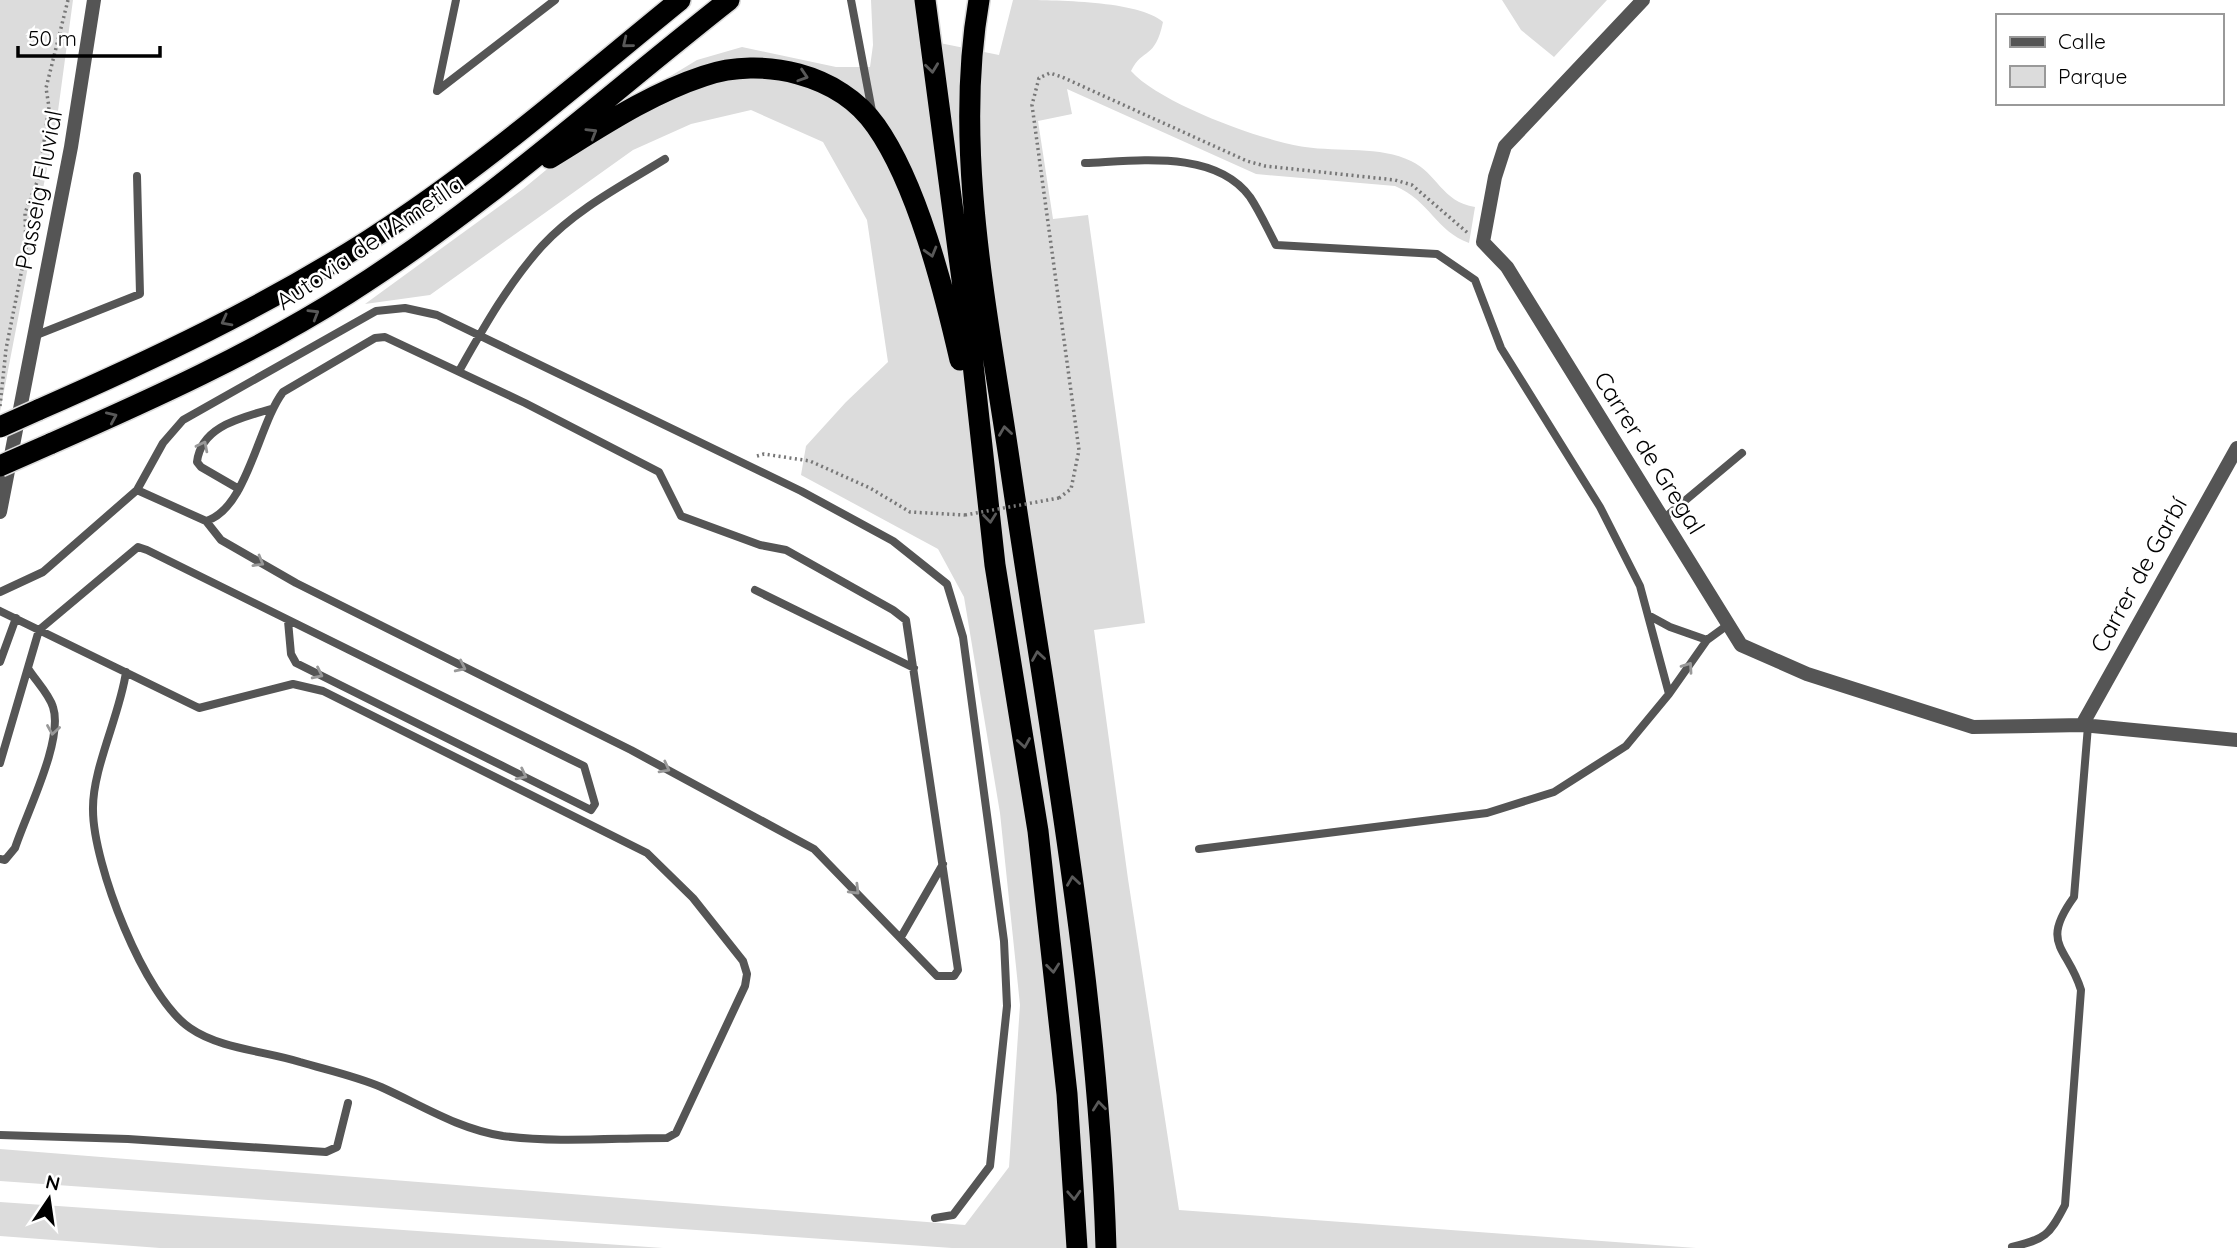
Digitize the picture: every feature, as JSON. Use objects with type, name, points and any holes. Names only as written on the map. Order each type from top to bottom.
[{"type":"highway","name":"Autovia de l'Ametlla","points":[[0,427],[172,349],[371,239],[496,149],[680,0]]},
{"type":"highway","name":"Autovia de l'Ametlla","points":[[0,466],[162,395],[259,347],[348,293],[491,194],[729,0]]},
{"type":"highway","points":[[925,0],[995,565],[1038,831],[1067,1094],[1077,1248]]},
{"type":"highway","points":[[979,0],[968,90],[968,145],[991,338],[1077,908],[1116,1248]]},
{"type":"highway","points":[[491,194],[664,92],[706,75],[729,70],[782,69],[819,82],[852,101],[876,125],[906,183],[925,232],[954,332],[982,450]]},
{"type":"highway","points":[[1103,1143],[1105,1248]]},
{"type":"street","name":"Passeig Fluvial","points":[[0,512],[71,147],[94,0]]},
{"type":"street","points":[[1483,242],[1495,177],[1505,146],[1643,0]]},
{"type":"street","name":"Carrer de Gregal","points":[[1483,242],[1507,267],[1741,645],[1807,674],[1973,727],[2085,725],[2237,740]]},
{"type":"street","name":"Carrer de Garbí","points":[[2085,725],[2237,448]]},
{"type":"lane","points":[[456,0],[437,91],[555,0]]},
{"type":"lane","points":[[851,0],[876,125]]},
{"type":"lane","points":[[459,371],[490,314],[544,245],[595,202],[664,159]]},
{"type":"lane","points":[[1085,163],[1172,160],[1216,171],[1248,195],[1276,245],[1437,254],[1475,280],[1502,348],[1600,507],[1640,586],[1669,694]]},
{"type":"lane","points":[[34,336],[141,294],[137,176]]},
{"type":"lane","points":[[0,592],[43,572],[137,490],[163,443],[183,420],[376,311],[405,308],[425,311],[626,409],[743,462],[893,541],[947,584],[963,637],[1004,941],[1007,1006],[990,1166],[953,1215],[935,1218]]},
{"type":"lane","points":[[137,490],[205,521],[222,540],[296,583],[631,750],[814,849],[937,976],[954,976],[958,970],[906,620],[893,610],[786,550],[760,545],[681,516],[659,472],[398,341],[375,338],[283,391],[271,409],[239,489],[215,519],[205,521]]},
{"type":"lane","points":[[239,489],[197,462],[202,441],[221,428],[271,409]]},
{"type":"lane","points":[[1663,519],[1742,453]]},
{"type":"lane","points":[[0,763],[39,629],[138,547],[584,766],[595,804],[591,810],[296,663],[291,654],[288,621]]},
{"type":"lane","points":[[755,590],[914,668]]},
{"type":"lane","points":[[0,611],[39,629],[199,708],[293,684],[323,691],[647,853],[693,898],[743,961],[747,974],[745,986],[676,1133],[667,1138],[559,1139],[502,1136],[441,1118],[380,1087],[284,1056],[203,1036],[187,1026],[141,964],[105,873],[94,832],[92,807],[126,672]]},
{"type":"lane","points":[[1648,615],[1670,627],[1707,640]]},
{"type":"lane","points":[[0,662],[16,618]]},
{"type":"lane","points":[[1199,849],[1487,813],[1553,792],[1626,746],[1669,694],[1707,640],[1728,624]]},
{"type":"lane","points":[[0,859],[5,860],[15,848],[49,754],[56,723],[53,705],[29,670]]},
{"type":"lane","points":[[2011,1247],[2038,1241],[2050,1233],[2065,1205],[2081,990],[2075,972],[2060,953],[2056,935],[2061,915],[2074,897],[2085,725]]},
{"type":"lane","points":[[901,937],[943,864]]},
{"type":"lane","points":[[0,1135],[128,1139],[326,1152],[337,1147],[348,1103]]},
{"type":"path","points":[[0,406],[6,349],[26,248],[25,213],[38,177],[49,107],[46,88],[68,0]]},
{"type":"path","points":[[743,462],[764,454],[810,461],[870,488],[910,512],[965,515],[1059,498],[1071,489],[1079,450],[1032,105],[1039,78],[1049,73],[1247,161],[1265,166],[1395,180],[1412,185],[1463,230],[1483,242]]},
{"type":"green space","points":[[0,0],[73,0],[58,111],[0,412]]},
{"type":"green space","points":[[871,0],[932,0],[920,39],[999,55],[1013,0],[1093,3],[1135,9],[1163,22],[1153,48],[1131,71],[1164,96],[1212,119],[1286,143],[1399,156],[1420,166],[1455,199],[1475,207],[1469,243],[1448,231],[1417,200],[1395,186],[1256,174],[1067,89],[1072,114],[1038,121],[1053,219],[1088,215],[1145,623],[1094,630],[1128,879],[1179,1210],[1696,1248],[952,1248],[0,1181],[0,1149],[965,1225],[1009,1167],[1020,1005],[1000,813],[964,597],[938,549],[801,475],[806,446],[846,402],[888,362],[867,220],[823,142],[751,110],[691,124],[633,150],[430,295],[365,304],[523,189],[631,100],[697,60],[742,47],[836,67],[870,67],[873,45]]},
{"type":"green space","points":[[1502,0],[1607,0],[1554,57],[1521,30]]},
{"type":"green space","points":[[0,1202],[663,1248],[160,1248],[0,1236]]}]
